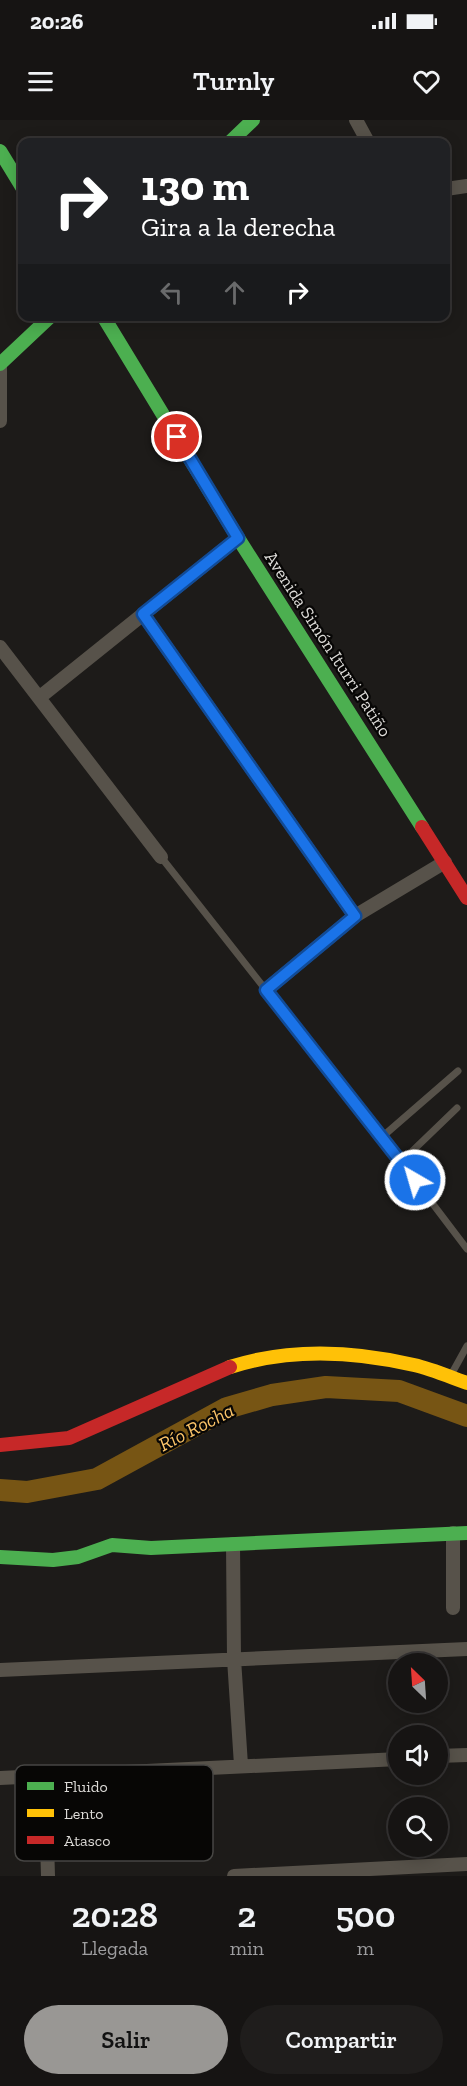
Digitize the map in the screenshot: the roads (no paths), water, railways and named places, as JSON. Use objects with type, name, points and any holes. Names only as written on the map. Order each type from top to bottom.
[{"type":"street","points":[[234,138],[253,120]]},
{"type":"street","points":[[356,120],[366,138]]},
{"type":"street","points":[[0,151],[18,180]]},
{"type":"street","points":[[450,188],[467,186]]},
{"type":"street","points":[[0,421],[0,363],[46,321]]},
{"type":"street","name":"Avenida Simón Iturri Patiño","points":[[106,321],[238,538],[467,898]]},
{"type":"street","points":[[40,697],[238,538]]},
{"type":"street","points":[[143,614],[355,916]]},
{"type":"street","points":[[0,647],[161,857]]},
{"type":"street","points":[[266,990],[355,916],[445,862]]},
{"type":"street","points":[[0,1445],[69,1438],[224,1369],[258,1358],[354,1354],[416,1365],[467,1383]]},
{"type":"street","points":[[0,1557],[53,1560],[78,1557],[112,1545],[152,1548],[460,1533],[453,1608]]},
{"type":"street","points":[[233,1544],[234,1659],[241,1765]]},
{"type":"street","points":[[0,1670],[467,1649]]},
{"type":"street","points":[[448,1756],[467,1755]]},
{"type":"street","points":[[213,1766],[388,1759]]},
{"type":"street","points":[[0,1778],[15,1777]]},
{"type":"street","points":[[48,1861],[48,1876]]},
{"type":"street","points":[[234,1876],[467,1864]]},
{"type":"lane","points":[[161,857],[382,1137],[467,1249]]},
{"type":"lane","points":[[382,1137],[458,1071]]},
{"type":"lane","points":[[401,1162],[458,1108]]},
{"type":"lane","points":[[450,1377],[467,1346]]},
{"type":"waterway","name":"Río Rocha","points":[[0,1490],[27,1492],[97,1479],[227,1408],[272,1395],[326,1387],[399,1391],[467,1416]]}]
